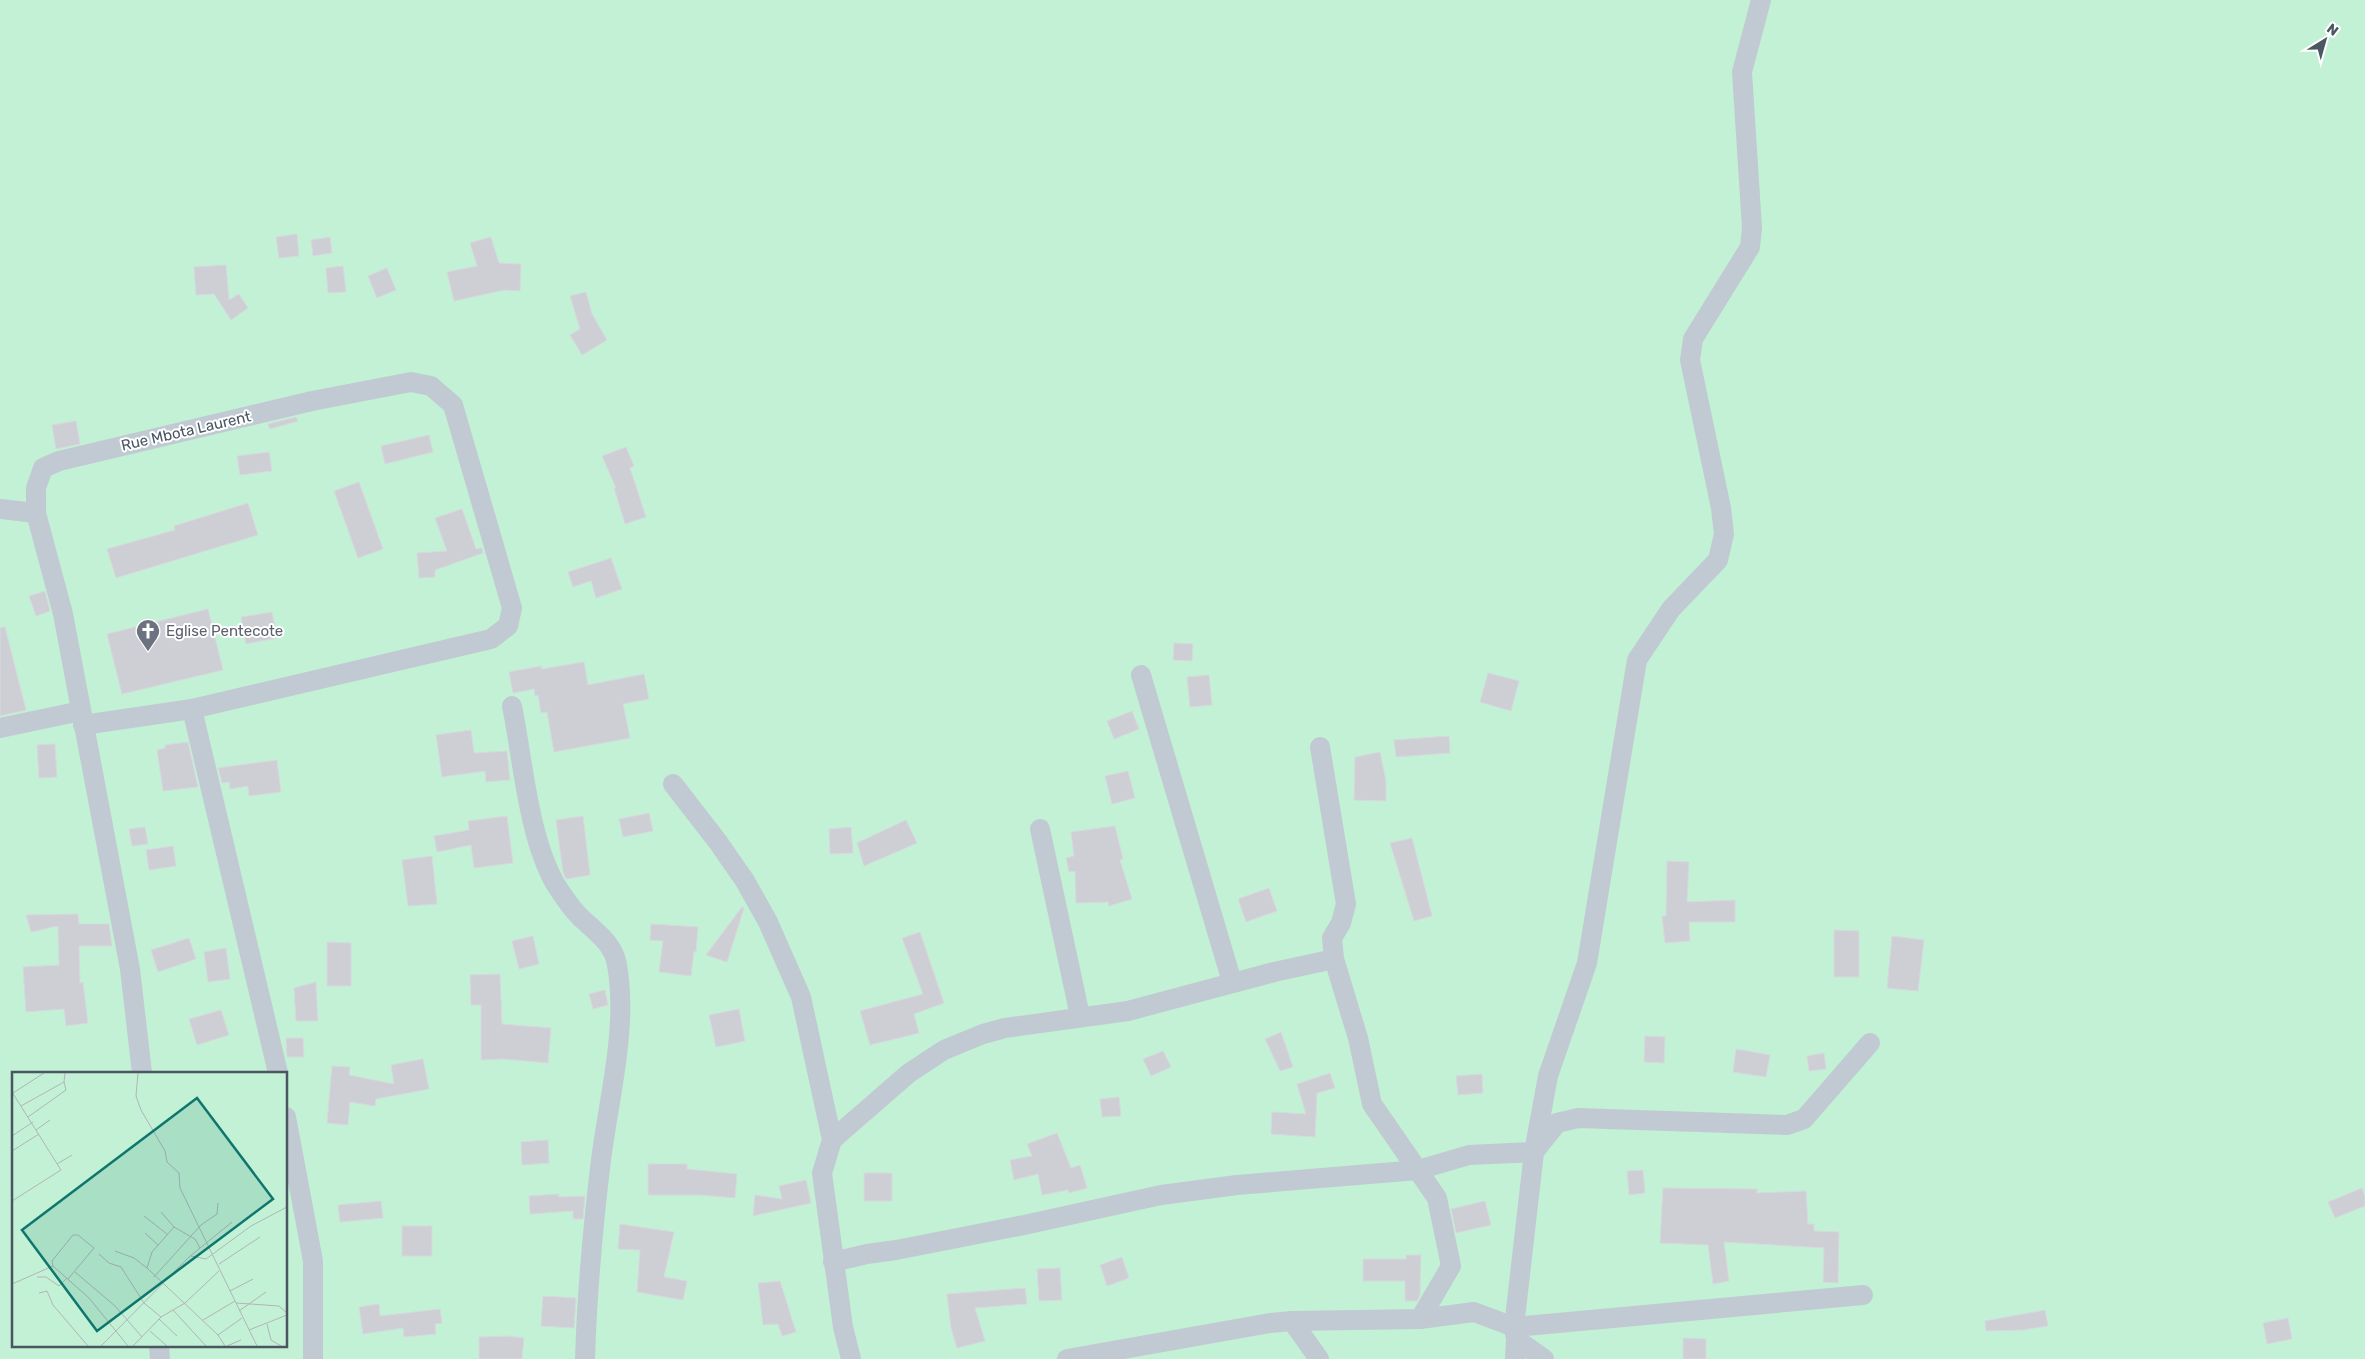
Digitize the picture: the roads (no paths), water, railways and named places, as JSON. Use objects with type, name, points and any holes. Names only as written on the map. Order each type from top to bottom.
[{"type":"street","points":[[1515,1342],[1534,1152],[1548,1076],[1587,963],[1637,660],[1671,609],[1718,560],[1724,534],[1721,508],[1690,360],[1693,340],[1750,247],[1752,228],[1742,72],[1761,0]]},
{"type":"street","name":"Rue Mbota Laurent","points":[[142,1072],[130,969],[63,614],[36,513],[36,488],[43,468],[59,461],[312,402],[411,382],[431,386],[453,405],[512,608],[508,626],[491,639],[192,709]]},
{"type":"street","points":[[0,509],[36,513]]},
{"type":"street","points":[[1141,676],[1232,982]]},
{"type":"street","points":[[512,706],[542,855],[556,885],[580,917],[604,938],[617,963],[620,1026],[601,1160],[586,1306],[585,1359]]},
{"type":"street","points":[[0,728],[82,718],[192,709],[278,1072]]},
{"type":"street","points":[[1320,748],[1346,904],[1341,923],[1332,938],[1334,959],[1358,1038],[1372,1104],[1437,1198],[1451,1266],[1420,1319]]},
{"type":"street","points":[[673,784],[718,842],[745,881],[768,922],[801,997],[832,1140],[822,1173],[843,1327],[851,1359]]},
{"type":"street","points":[[1040,829],[1080,1016]]},
{"type":"street","points":[[832,1140],[909,1073],[944,1050],[983,1034],[1006,1028],[1080,1016],[1128,1011],[1232,982],[1334,959]]},
{"type":"street","points":[[833,1262],[1024,1225],[1160,1195],[1237,1185],[1418,1170],[1469,1154],[1534,1152],[1557,1123],[1578,1118],[1787,1125],[1804,1119],[1870,1042]]},
{"type":"street","points":[[288,1128],[313,1261],[313,1359]]},
{"type":"street","points":[[1515,1342],[1862,1294]]},
{"type":"street","points":[[1068,1359],[1270,1323],[1420,1319],[1474,1312],[1515,1342],[1544,1359]]},
{"type":"street","points":[[1292,1321],[1319,1359]]},
{"type":"street","points":[[160,1346],[160,1359]]},
{"type":"place","name":"Eglise Pentecote","points":[[148,652]]}]
